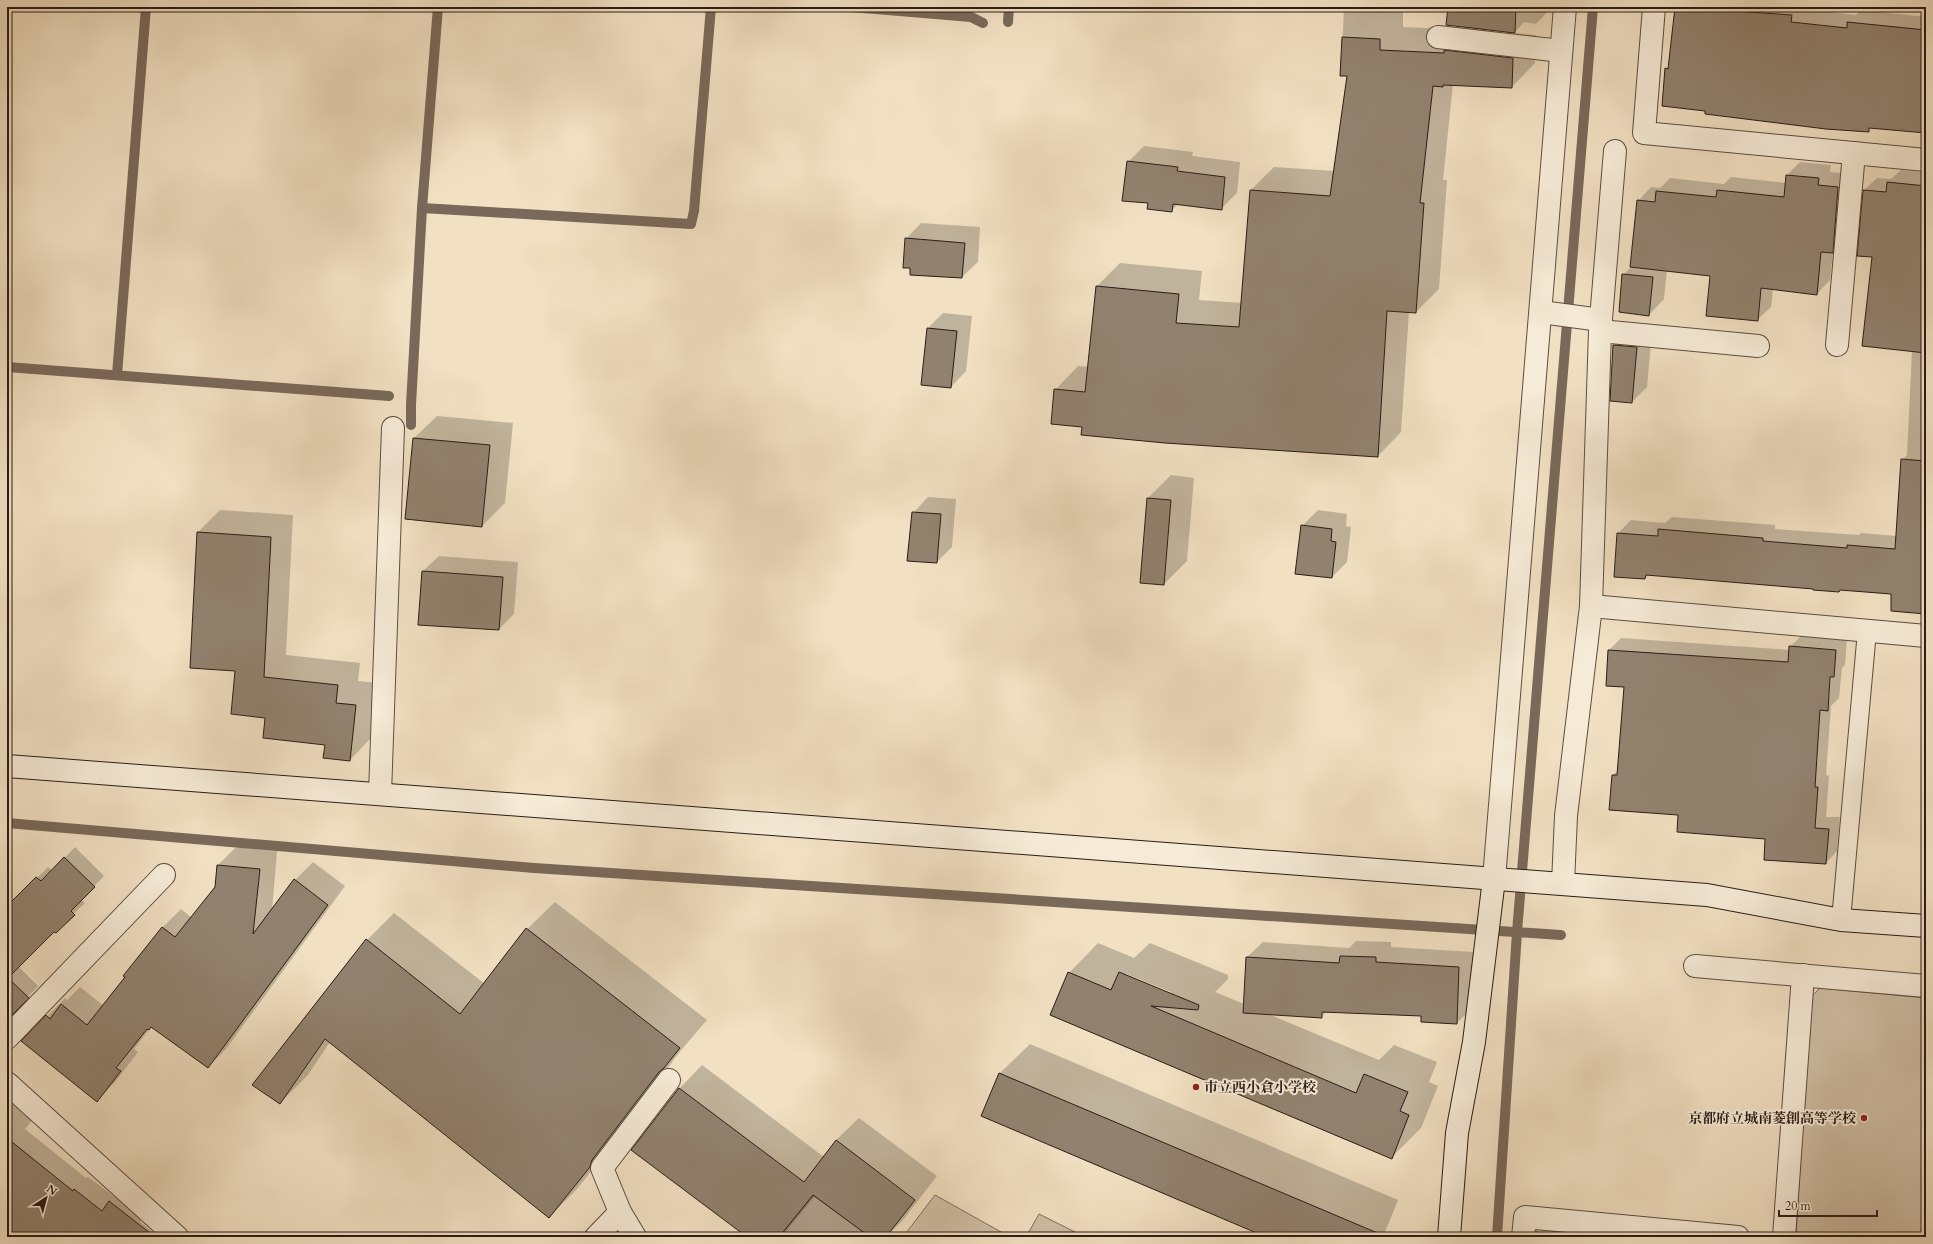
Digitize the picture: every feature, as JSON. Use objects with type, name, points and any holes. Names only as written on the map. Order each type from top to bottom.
[{"type":"street","points":[[1449,1237],[1457,1133],[1474,1042],[1491,908],[1497,880],[1546,312],[1561,51],[1565,7]]},
{"type":"street","points":[[1654,7],[1644,133],[1926,160]]},
{"type":"street","points":[[1438,37],[1561,51]]},
{"type":"street","points":[[1553,883],[1566,816],[1591,606],[1599,323],[1615,151]]},
{"type":"street","points":[[1837,345],[1854,153]]},
{"type":"street","points":[[1546,312],[1599,323],[1758,346]]},
{"type":"street","points":[[380,794],[393,428]]},
{"type":"street","points":[[1591,606],[1867,632],[1926,636]]},
{"type":"street","points":[[7,766],[1707,895],[1842,920],[1926,926]]},
{"type":"street","points":[[7,1038],[164,875]]},
{"type":"street","points":[[1695,966],[1926,986]]},
{"type":"street","points":[[1784,1237],[1803,975]]},
{"type":"street","points":[[634,1237],[620,1212],[602,1168],[669,1080]]},
{"type":"street","points":[[7,1083],[177,1237]]},
{"type":"street","points":[[596,1237],[620,1212]]},
{"type":"street","points":[[1523,1237],[1525,1217],[1738,1237]]},
{"type":"lane","points":[[1842,920],[1867,632]]},
{"type":"shaded area","name":"京都府立城南菱創高等学校","points":[[1820,988],[1926,998],[1926,1237],[1796,1237],[1810,998]]},
{"type":"shaded area","points":[[813,1195],[862,1231],[857,1237],[779,1237]]},
{"type":"shaded area","points":[[935,1195],[1010,1237],[903,1237]]},
{"type":"shaded area","points":[[1039,1214],[1085,1237],[1026,1237]]},
{"type":"shaded area","points":[[1536,1228],[1650,1237],[1536,1237]]},
{"type":"building","points":[[1448,7],[1516,7],[1515,33],[1446,25]]},
{"type":"building","points":[[1675,7],[1792,15],[1791,22],[1847,28],[1847,22],[1926,30],[1926,133],[1869,128],[1869,132],[1826,129],[1705,114],[1705,111],[1662,106],[1665,68],[1668,69]]},
{"type":"building","points":[[1342,37],[1380,39],[1380,50],[1444,53],[1444,50],[1513,58],[1512,88],[1443,85],[1443,87],[1433,86],[1420,203],[1424,203],[1416,313],[1387,311],[1378,457],[1165,443],[1081,435],[1082,427],[1051,424],[1054,389],[1085,392],[1096,286],[1179,294],[1176,323],[1239,327],[1250,190],[1330,196],[1347,76],[1340,76]]},
{"type":"building","points":[[1127,161],[1178,167],[1177,171],[1225,177],[1222,210],[1173,204],[1172,212],[1147,209],[1148,203],[1122,201]]},
{"type":"building","points":[[1786,175],[1819,178],[1818,185],[1838,187],[1833,253],[1821,252],[1817,295],[1761,288],[1758,321],[1706,316],[1710,276],[1630,267],[1637,200],[1655,202],[1656,191],[1716,197],[1717,190],[1784,197]]},
{"type":"building","points":[[1887,182],[1926,186],[1926,353],[1862,346],[1872,257],[1857,256],[1863,190],[1886,192]]},
{"type":"building","points":[[905,238],[965,243],[962,278],[910,275],[910,268],[903,268]]},
{"type":"building","points":[[1622,274],[1653,277],[1649,316],[1619,312]]},
{"type":"building","points":[[927,328],[957,331],[951,388],[921,385]]},
{"type":"building","points":[[1613,345],[1637,347],[1632,403],[1610,401]]},
{"type":"building","points":[[413,438],[490,445],[482,527],[405,519]]},
{"type":"building","points":[[1901,459],[1926,461],[1926,614],[1891,611],[1891,594],[1840,590],[1839,592],[1813,590],[1646,575],[1645,579],[1614,577],[1617,533],[1658,536],[1658,529],[1763,538],[1763,541],[1847,548],[1847,545],[1895,549]]},
{"type":"building","points":[[1147,498],[1171,500],[1164,585],[1140,583]]},
{"type":"building","points":[[912,512],[941,514],[937,563],[907,561]]},
{"type":"building","points":[[1301,525],[1332,529],[1331,541],[1336,542],[1332,578],[1295,574]]},
{"type":"building","points":[[197,532],[271,537],[264,677],[338,685],[336,703],[356,705],[350,761],[323,758],[325,745],[263,738],[265,718],[231,714],[235,671],[190,668]]},
{"type":"building","points":[[422,571],[503,577],[499,630],[418,625]]},
{"type":"building","points":[[1789,646],[1836,650],[1834,677],[1830,677],[1828,711],[1820,710],[1815,787],[1818,787],[1815,828],[1829,829],[1826,864],[1764,860],[1765,839],[1677,832],[1678,815],[1609,810],[1612,775],[1617,775],[1624,687],[1606,686],[1608,650],[1788,662]]},
{"type":"building","points":[[64,857],[95,887],[71,911],[75,915],[56,933],[54,932],[8,978],[29,998],[7,1020],[7,906],[36,877],[41,881]]},
{"type":"building","points":[[217,865],[260,869],[253,934],[294,879],[328,905],[208,1068],[151,1027],[149,1030],[147,1029],[116,1068],[121,1071],[97,1102],[21,1041],[46,1015],[50,1019],[61,1004],[87,1025],[162,927],[175,937],[215,887]]},
{"type":"building","points":[[526,928],[680,1048],[659,1072],[592,1160],[590,1167],[549,1218],[325,1039],[280,1104],[252,1085],[366,939],[460,1014]]},
{"type":"building","points":[[1340,956],[1376,957],[1376,962],[1459,967],[1457,1024],[1421,1022],[1421,1016],[1322,1012],[1322,1018],[1243,1013],[1246,957],[1339,963]]},
{"type":"building","points":[[1068,972],[1111,990],[1119,972],[1199,1005],[1198,1010],[1151,1006],[1356,1093],[1364,1074],[1408,1092],[1400,1111],[1409,1115],[1392,1159],[1050,1015]]},
{"type":"building","points":[[999,1073],[1387,1237],[1266,1237],[981,1116]]},
{"type":"building","points":[[679,1088],[804,1182],[836,1140],[915,1200],[886,1237],[870,1237],[813,1195],[779,1237],[747,1237],[631,1150]]},
{"type":"building","points":[[7,1138],[73,1191],[74,1189],[102,1211],[109,1201],[155,1237],[7,1237]]},
{"type":"waterway","points":[[117,375],[146,7]]},
{"type":"waterway","points":[[411,425],[422,208],[438,7]]},
{"type":"waterway","points":[[422,208],[691,224],[694,211],[711,7]]},
{"type":"waterway","points":[[852,7],[971,17],[983,23]]},
{"type":"waterway","points":[[1008,22],[1009,7]]},
{"type":"waterway","points":[[1497,1237],[1517,932],[1593,7]]},
{"type":"waterway","points":[[7,367],[389,396]]},
{"type":"waterway","points":[[7,823],[534,868],[1561,935]]},
{"type":"place","name":"市立西小倉小学校","points":[[1196,1087]]},
{"type":"place","name":"京都府立城南菱創高等学校","points":[[1864,1118]]}]
